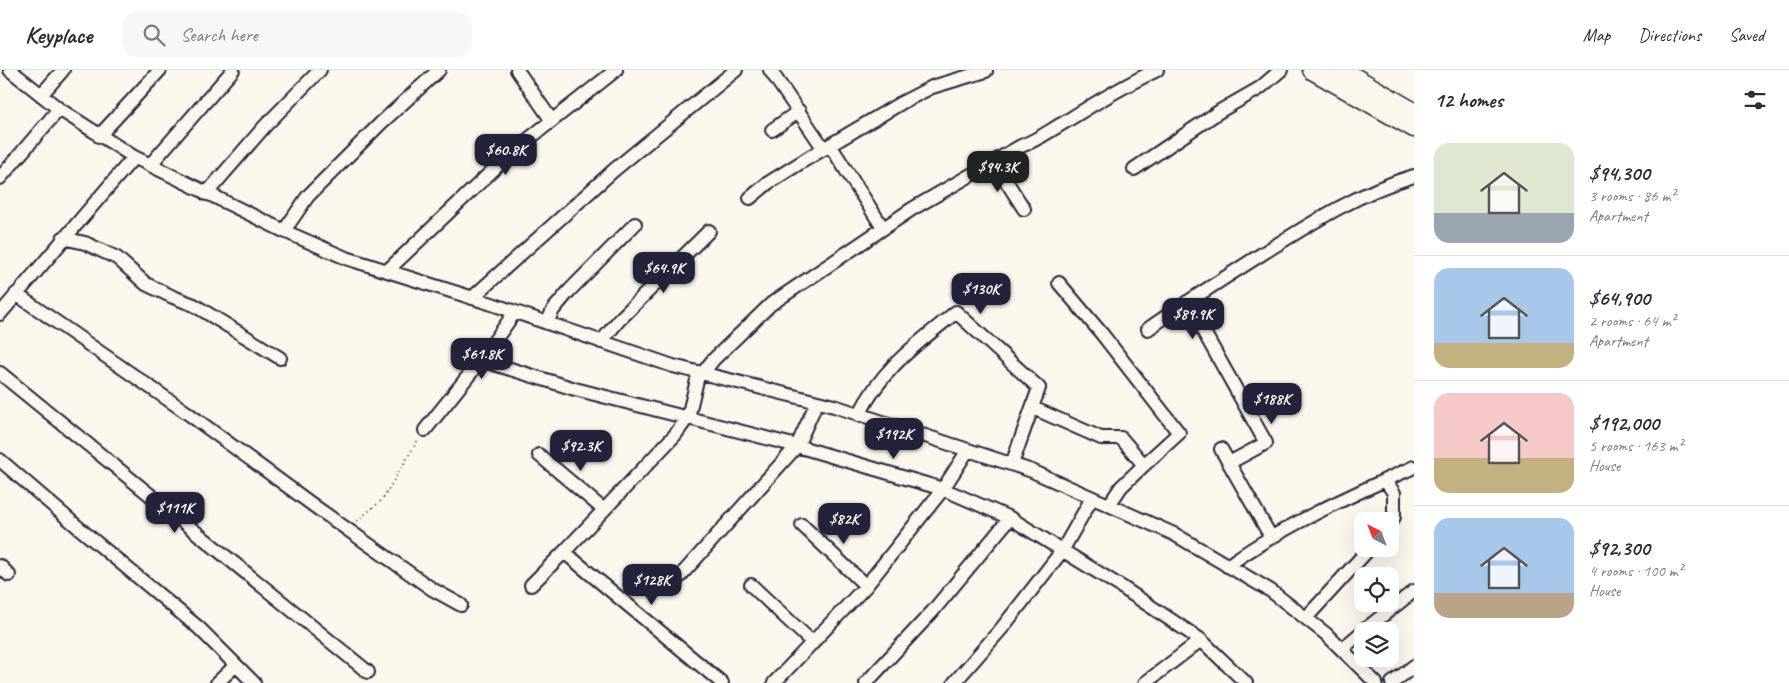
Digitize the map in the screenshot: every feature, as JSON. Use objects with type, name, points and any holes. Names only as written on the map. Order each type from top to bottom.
[{"type":"highway","points":[[1312,70],[1414,128]]},
{"type":"highway","points":[[1342,70],[1414,112]]},
{"type":"street","points":[[10,70],[59,109],[134,157],[206,194],[346,258],[701,373],[817,402],[1012,464],[1032,471],[1174,534],[1271,591],[1326,634],[1376,683]]},
{"type":"street","points":[[41,95],[63,70]]},
{"type":"street","points":[[99,136],[160,70]]},
{"type":"street","points":[[150,165],[234,70]]},
{"type":"street","points":[[206,194],[265,126],[320,70]]},
{"type":"street","points":[[284,231],[308,196],[381,123],[440,70]]},
{"type":"street","points":[[517,70],[552,120]]},
{"type":"street","points":[[387,271],[511,153],[616,70]]},
{"type":"street","points":[[472,298],[614,170],[736,70]]},
{"type":"street","points":[[770,70],[827,147],[883,228]]},
{"type":"street","points":[[531,584],[675,435],[688,417],[701,373],[771,304],[912,209],[1021,146],[1036,141],[1120,88],[1156,70]]},
{"type":"street","points":[[1134,169],[1220,111],[1260,88],[1280,70]]},
{"type":"street","points":[[750,198],[768,183],[901,103],[932,87],[986,71]]},
{"type":"street","points":[[0,178],[59,109]]},
{"type":"street","points":[[772,130],[799,110]]},
{"type":"street","points":[[0,314],[134,157]]},
{"type":"street","points":[[994,162],[1024,209]]},
{"type":"street","points":[[1148,329],[1325,214],[1393,183],[1414,176]]},
{"type":"street","points":[[546,323],[552,310],[569,291],[635,224]]},
{"type":"street","points":[[601,342],[619,320],[708,231]]},
{"type":"street","points":[[63,238],[85,243],[116,258],[146,284],[194,305],[280,358]]},
{"type":"street","points":[[1059,283],[1102,334],[1178,433],[1121,487],[1109,505]]},
{"type":"street","points":[[16,294],[186,412],[432,589],[461,605]]},
{"type":"street","points":[[1187,302],[1266,443],[1229,464]]},
{"type":"street","points":[[425,430],[481,360],[515,312]]},
{"type":"street","points":[[859,415],[868,397],[885,374],[902,357],[956,312],[1039,388],[1012,464]]},
{"type":"street","points":[[481,360],[575,389],[797,446],[943,488],[1010,518],[1202,640],[1242,679],[1228,683]]},
{"type":"street","points":[[0,374],[368,672]]},
{"type":"street","points":[[673,584],[797,446],[817,402]]},
{"type":"street","points":[[1033,408],[1101,438],[1120,438],[1144,465]]},
{"type":"street","points":[[1221,449],[1271,537]]},
{"type":"street","points":[[774,683],[866,586],[943,488],[968,450]]},
{"type":"street","points":[[539,455],[604,510]]},
{"type":"street","points":[[0,460],[199,628],[254,683]]},
{"type":"street","points":[[1227,566],[1254,546],[1271,537],[1385,480],[1414,468]]},
{"type":"street","points":[[1385,480],[1394,493],[1394,512]]},
{"type":"street","points":[[954,683],[1002,628],[1062,550],[1092,498]]},
{"type":"street","points":[[866,683],[932,612],[1010,518]]},
{"type":"street","points":[[802,525],[866,586]]},
{"type":"street","points":[[564,552],[722,683]]},
{"type":"street","points":[[1306,618],[1361,558]]},
{"type":"street","points":[[751,585],[812,643]]},
{"type":"street","points":[[1375,622],[1414,591]]},
{"type":"street","points":[[1342,649],[1354,639]]},
{"type":"street","points":[[1145,683],[1202,640]]},
{"type":"street","points":[[217,683],[236,665]]},
{"type":"street","points":[[1392,683],[1414,666]]},
{"type":"path","points":[[347,529],[382,500],[412,448],[425,430]]}]
